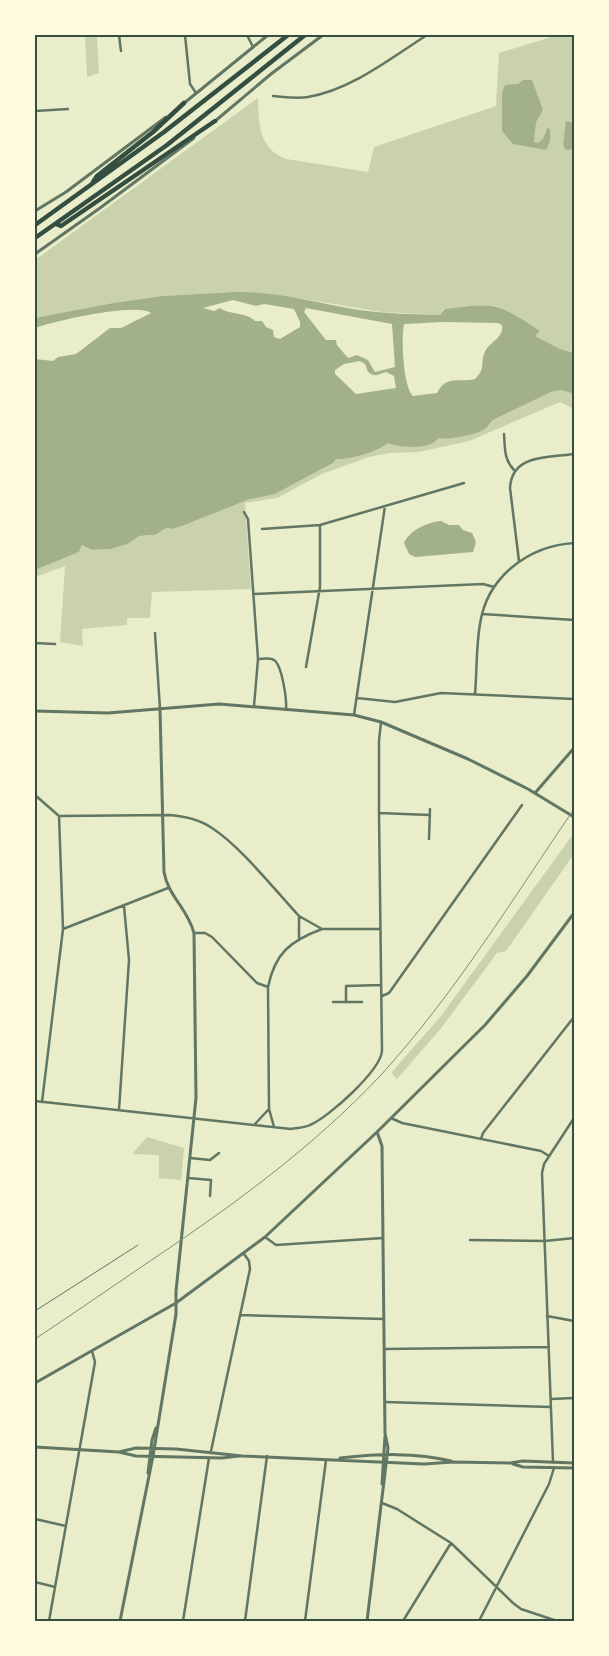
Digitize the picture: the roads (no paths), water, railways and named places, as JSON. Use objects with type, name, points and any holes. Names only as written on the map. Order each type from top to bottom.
[{"type":"highway","points":[[35,225],[164,132],[288,35]]},
{"type":"highway","points":[[35,238],[167,145],[305,35]]},
{"type":"highway","points":[[92,184],[97,176],[153,132],[184,103]]},
{"type":"highway","points":[[56,224],[61,226],[215,121]]},
{"type":"street","points":[[119,35],[121,50]]},
{"type":"street","points":[[185,35],[189,81],[196,93]]},
{"type":"street","points":[[247,35],[253,46]]},
{"type":"street","points":[[35,211],[66,192],[184,103],[268,35]]},
{"type":"street","points":[[35,254],[100,208],[215,121],[271,74],[324,35]]},
{"type":"street","points":[[273,96],[306,97],[342,85],[369,72],[427,35]]},
{"type":"street","points":[[35,110],[68,109]]},
{"type":"street","points":[[504,434],[506,457],[508,464],[514,470]]},
{"type":"street","points":[[519,561],[510,488],[511,476],[514,470],[521,464],[532,460],[574,454]]},
{"type":"street","points":[[262,529],[320,525],[464,483]]},
{"type":"street","points":[[354,715],[385,506]]},
{"type":"street","points":[[244,512],[248,519],[258,659],[254,706]]},
{"type":"street","points":[[306,667],[320,592],[320,525]]},
{"type":"street","points":[[475,694],[480,624],[482,614],[494,587],[519,561],[550,546],[574,543]]},
{"type":"street","points":[[253,594],[483,584],[494,587]]},
{"type":"street","points":[[482,614],[574,620]]},
{"type":"street","points":[[120,1621],[174,1327],[194,1118],[196,1076],[194,933],[190,919],[168,888],[164,872],[160,709],[155,633]]},
{"type":"street","points":[[35,643],[55,644]]},
{"type":"street","points":[[258,659],[272,659],[276,662],[284,688],[286,710]]},
{"type":"street","points":[[357,698],[387,702],[432,694],[475,694],[574,699]]},
{"type":"street","points":[[35,711],[108,713],[210,704],[354,715],[381,722],[468,759],[535,793],[574,817]]},
{"type":"street","points":[[35,1101],[274,1127],[301,1128],[320,1120],[372,1071],[382,1056],[379,813],[379,741],[381,722]]},
{"type":"street","points":[[535,793],[574,748]]},
{"type":"street","points":[[35,795],[59,816],[183,816],[213,828],[299,916],[322,929]]},
{"type":"street","points":[[382,996],[389,993],[522,805]]},
{"type":"street","points":[[429,839],[430,809]]},
{"type":"street","points":[[379,813],[430,815]]},
{"type":"street","points":[[42,1102],[63,930],[59,816]]},
{"type":"street","points":[[63,930],[168,888]]},
{"type":"street","points":[[119,1110],[129,960],[124,906]]},
{"type":"street","points":[[35,1383],[176,1303],[265,1237],[377,1132],[485,1025],[526,976],[574,913]]},
{"type":"street","points":[[299,916],[299,938]]},
{"type":"street","points":[[274,1127],[269,1109],[268,987],[276,964],[299,938],[322,929],[380,929]]},
{"type":"street","points":[[194,933],[205,933],[212,937],[257,984],[268,987]]},
{"type":"street","points":[[346,1002],[346,986],[381,985]]},
{"type":"street","points":[[332,1002],[362,1002]]},
{"type":"street","points":[[481,1140],[483,1133],[574,1017]]},
{"type":"street","points":[[255,1125],[269,1109]]},
{"type":"street","points":[[391,1118],[402,1123],[541,1151],[549,1156]]},
{"type":"street","points":[[553,1462],[542,1172],[544,1164],[574,1118]]},
{"type":"street","points":[[377,1132],[382,1146],[385,1349],[385,1433],[382,1455],[382,1491]]},
{"type":"street","points":[[190,1158],[210,1160],[219,1153]]},
{"type":"street","points":[[188,1178],[211,1180],[210,1196]]},
{"type":"street","points":[[265,1237],[276,1245],[383,1238]]},
{"type":"street","points":[[470,1240],[545,1241],[574,1238]]},
{"type":"street","points":[[211,1452],[250,1269],[249,1261],[244,1254]]},
{"type":"street","points":[[240,1315],[384,1318]]},
{"type":"street","points":[[547,1316],[574,1320]]},
{"type":"street","points":[[385,1349],[549,1347]]},
{"type":"street","points":[[49,1621],[95,1362],[92,1351]]},
{"type":"street","points":[[550,1399],[574,1398]]},
{"type":"street","points":[[385,1402],[551,1407]]},
{"type":"street","points":[[367,1621],[380,1503],[388,1455],[385,1433]]},
{"type":"street","points":[[35,1448],[209,1458],[242,1456],[332,1458],[388,1455],[440,1458],[454,1462]]},
{"type":"street","points":[[118,1452],[136,1448],[211,1452],[242,1456]]},
{"type":"street","points":[[245,1621],[267,1456]]},
{"type":"street","points":[[183,1621],[209,1458]]},
{"type":"street","points":[[305,1621],[326,1458]]},
{"type":"street","points":[[332,1458],[382,1463],[440,1464],[454,1462],[510,1464],[523,1467],[574,1468]]},
{"type":"street","points":[[510,1464],[523,1461],[574,1462]]},
{"type":"street","points":[[479,1621],[549,1484],[554,1468]]},
{"type":"street","points":[[380,1503],[396,1509],[451,1543],[521,1608],[557,1621]]},
{"type":"street","points":[[35,1519],[66,1526]]},
{"type":"street","points":[[403,1621],[451,1543]]},
{"type":"street","points":[[35,1582],[55,1587]]},
{"type":"lane","points":[[35,1311],[138,1245]]},
{"type":"tram line","points":[[35,1339],[186,1237],[244,1195],[301,1150],[354,1102],[407,1045],[458,980],[574,809]]}]
